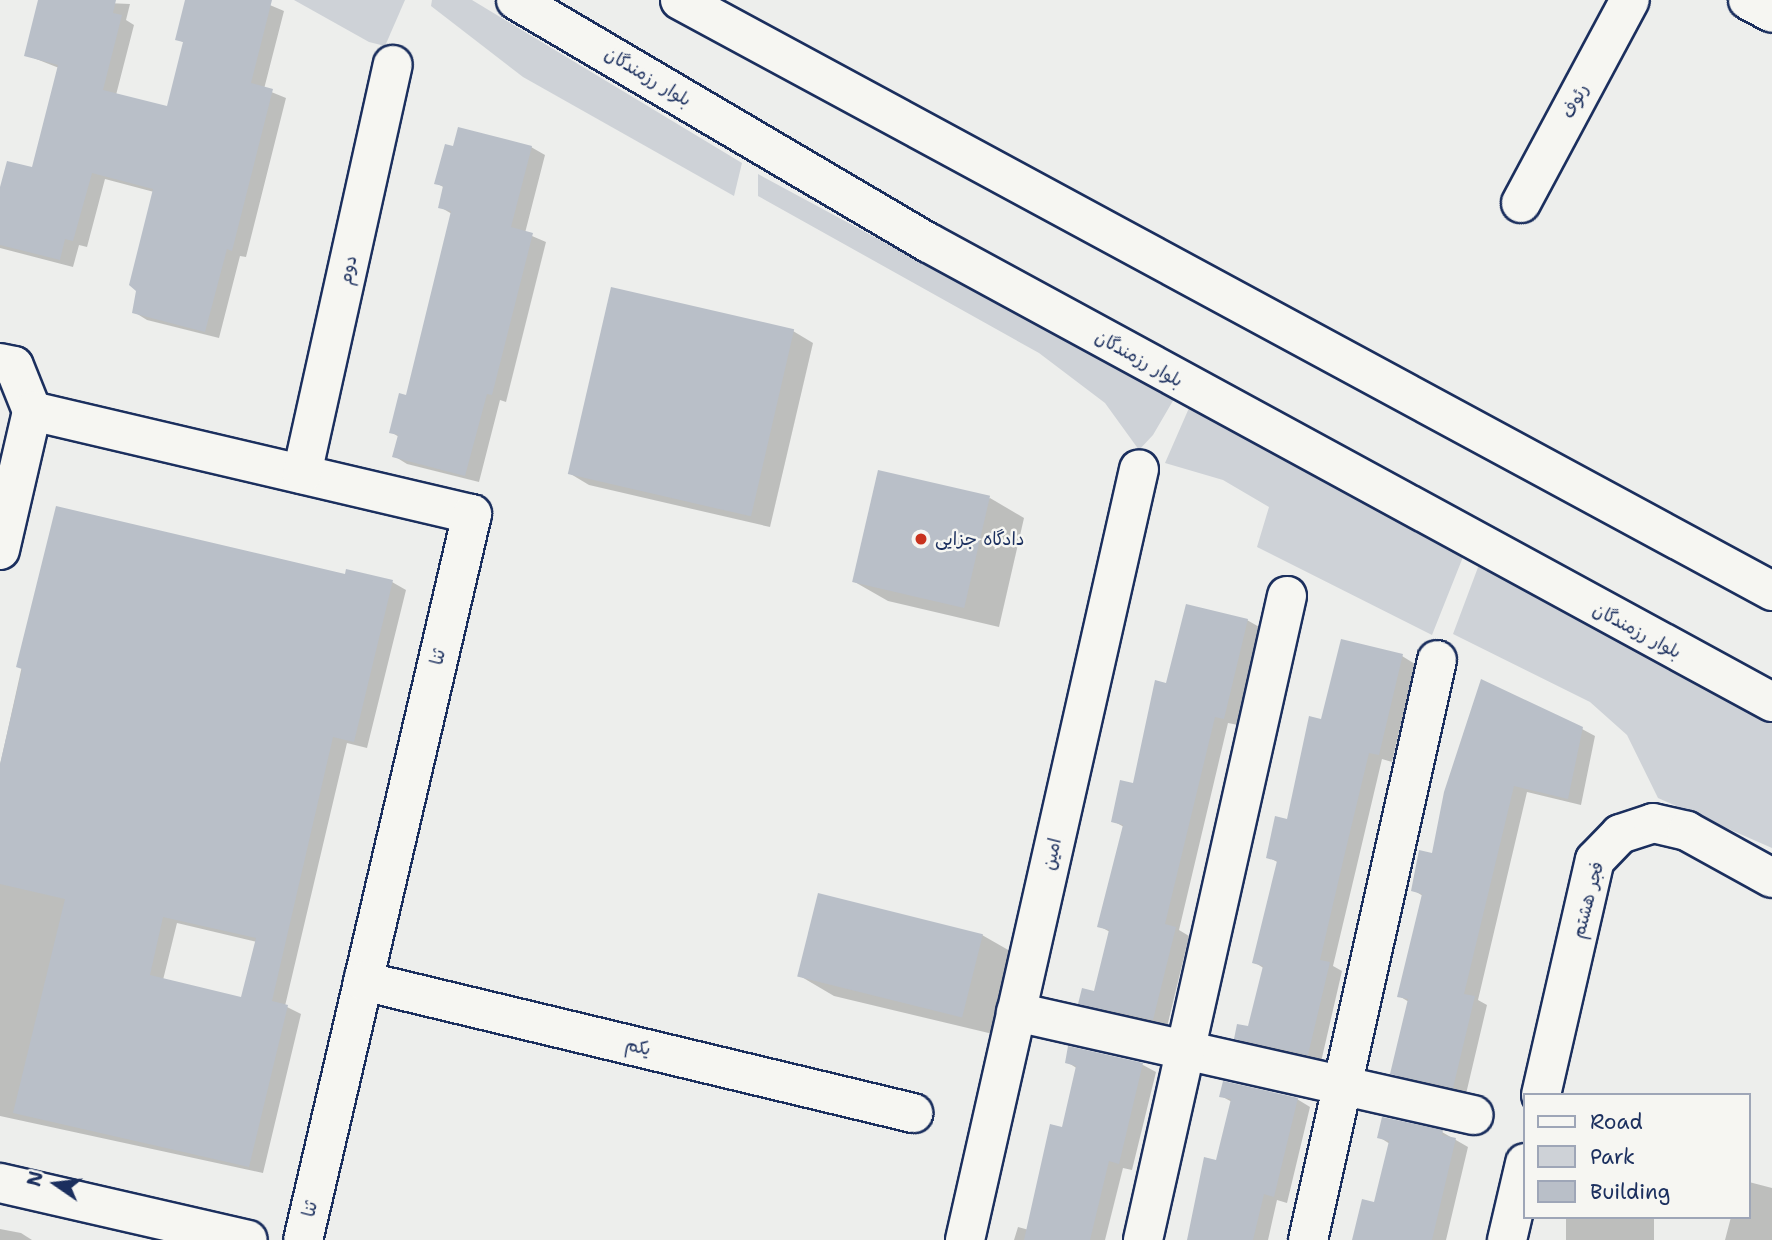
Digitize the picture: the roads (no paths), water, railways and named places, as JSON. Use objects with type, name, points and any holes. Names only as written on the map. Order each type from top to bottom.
[{"type":"street","name":"بلوار رزمندگان","points":[[516,0],[929,243],[1772,702]]},
{"type":"street","points":[[680,0],[1772,591]]},
{"type":"street","name":"رئوف","points":[[1521,202],[1630,0]]},
{"type":"street","points":[[1748,0],[1772,13]]},
{"type":"street","name":"دوم","points":[[302,474],[393,65]]},
{"type":"street","points":[[0,363],[14,366],[32,411],[0,550]]},
{"type":"street","name":"ثنا","points":[[32,411],[472,514],[303,1240]]},
{"type":"street","name":"امین","points":[[965,1240],[1139,468]]},
{"type":"street","points":[[1143,1240],[1287,596]]},
{"type":"street","points":[[1308,1240],[1437,660]]},
{"type":"street","name":"فجر هشتم","points":[[1541,1093],[1595,860],[1620,834],[1653,823],[1688,831],[1772,878]]},
{"type":"street","name":"یکم","points":[[363,981],[913,1113]]},
{"type":"street","points":[[1016,1012],[1474,1115]]},
{"type":"street","points":[[1507,1240],[1524,1167]]},
{"type":"street","points":[[0,1183],[248,1240]]},
{"type":"place","name":"دادگاه جزایی","points":[[921,539]]}]
